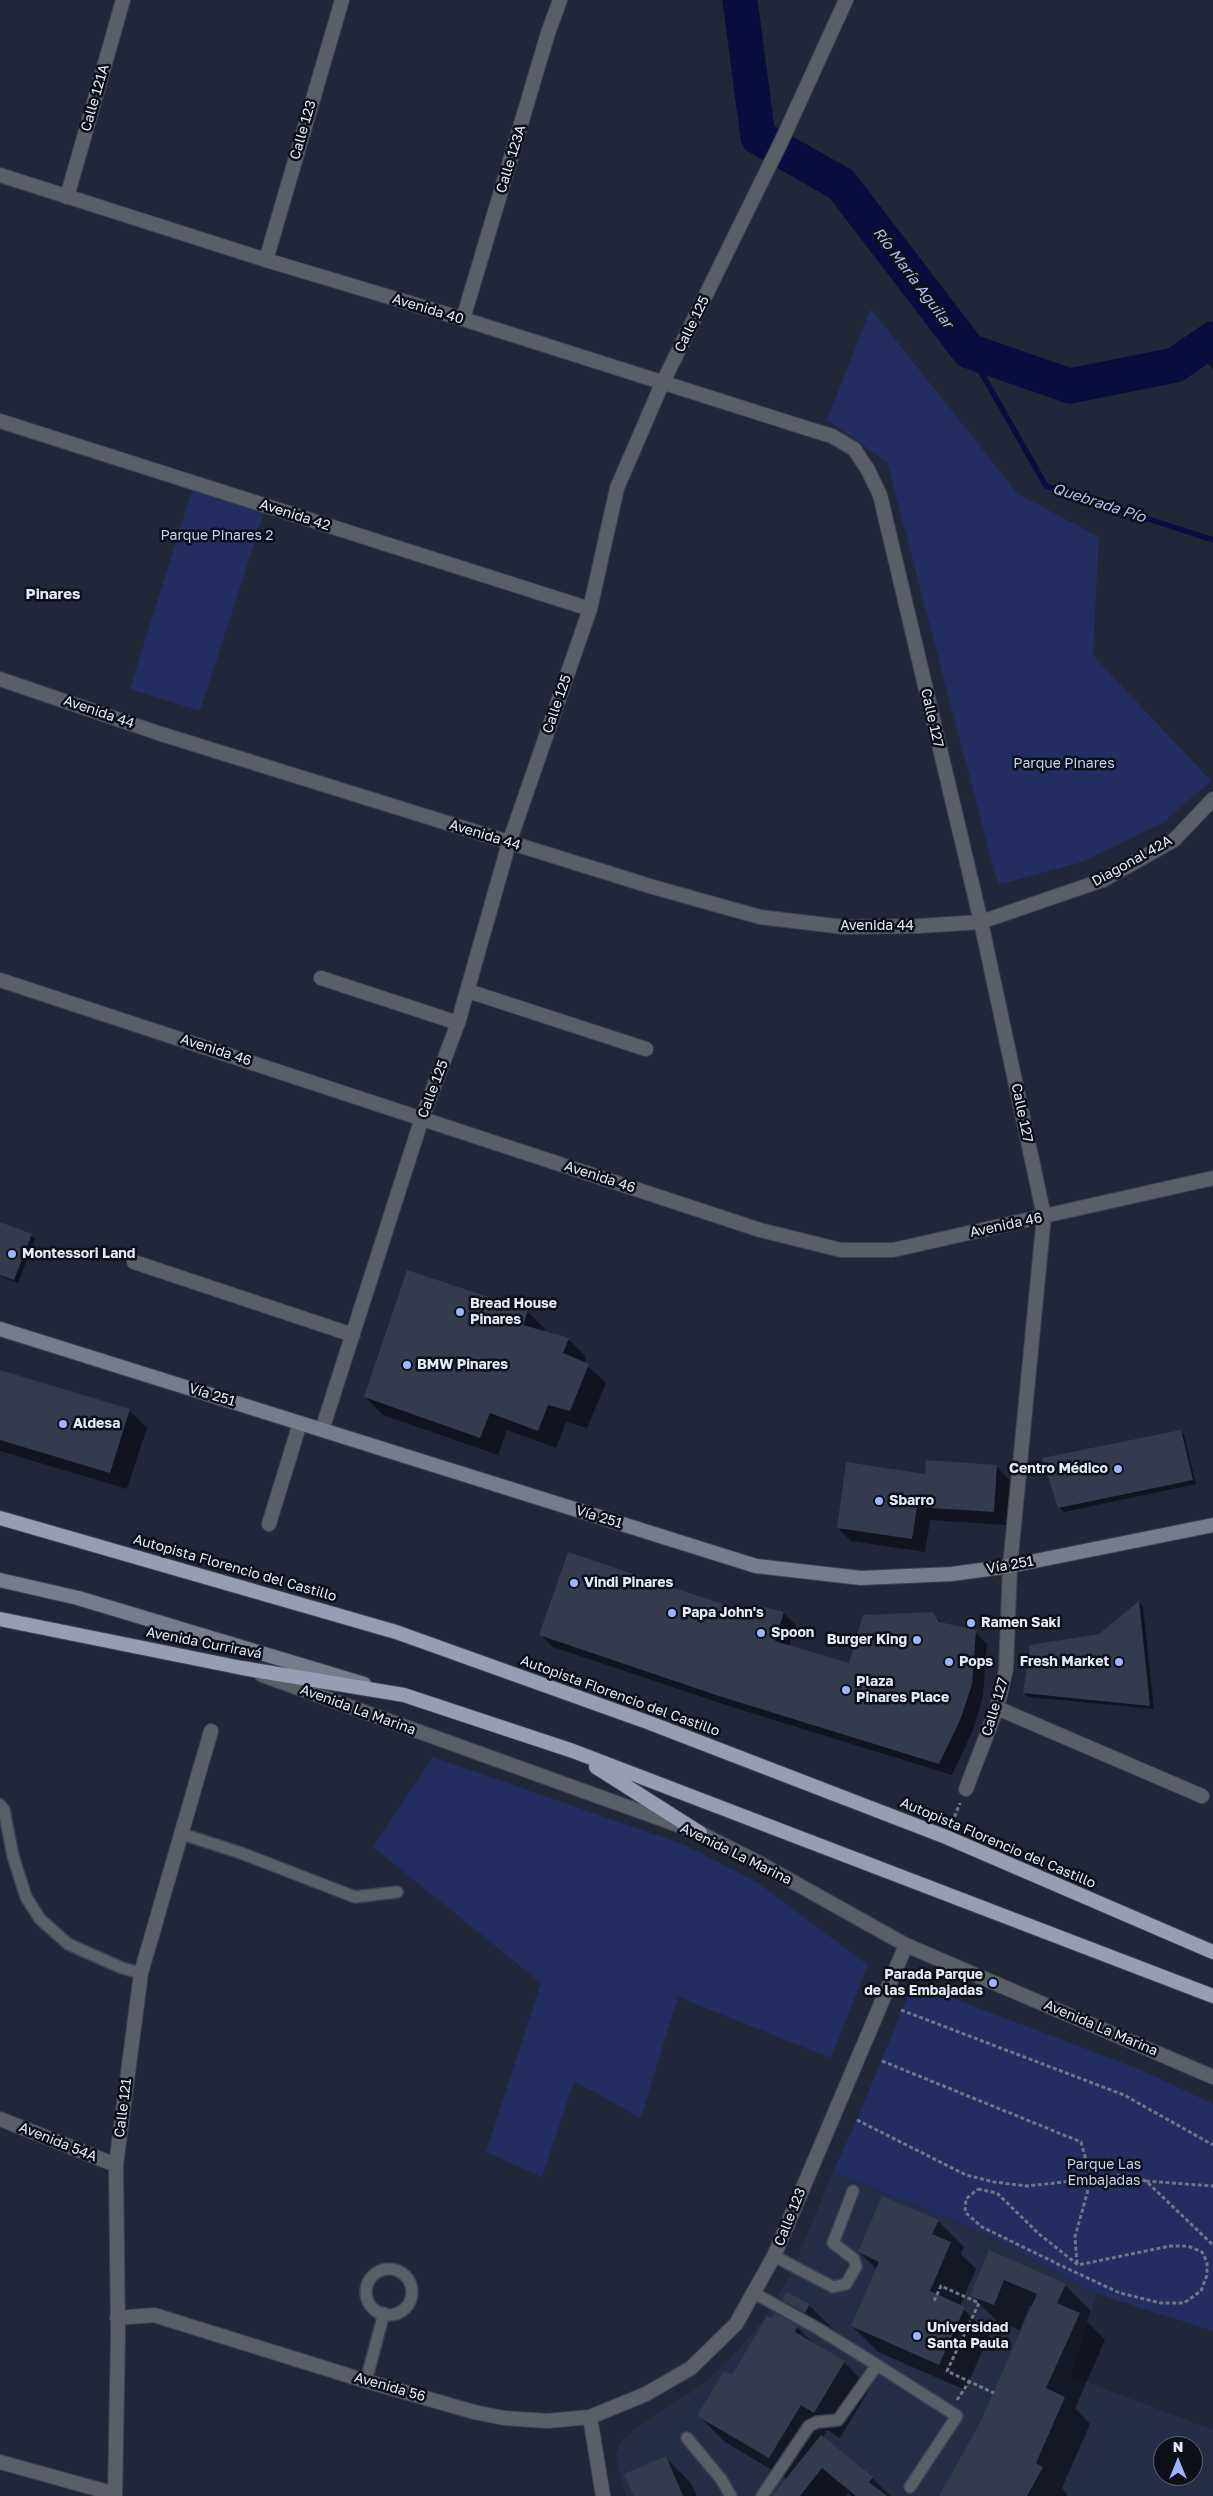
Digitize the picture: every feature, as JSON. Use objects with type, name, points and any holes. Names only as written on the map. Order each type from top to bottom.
[{"type":"highway","name":"Autopista Florencio del Castillo","points":[[0,1518],[396,1632],[650,1723],[946,1837],[1213,1952]]},
{"type":"highway","name":"Avenida Curriravá","points":[[0,1619],[242,1668],[404,1695]]},
{"type":"highway","points":[[404,1695],[573,1751],[1213,1996]]},
{"type":"highway","points":[[573,1751],[700,1833]]},
{"type":"main road","name":"Vía 251","points":[[0,1329],[756,1566],[861,1578],[952,1574],[1010,1566],[1213,1525]]},
{"type":"main road","points":[[0,1580],[78,1598],[404,1695]]},
{"type":"street","name":"Calle 121A","points":[[67,197],[123,0]]},
{"type":"street","name":"Calle 123","points":[[266,260],[342,0]]},
{"type":"street","name":"Calle 123A","points":[[463,319],[548,33],[560,0]]},
{"type":"street","name":"Calle 125","points":[[322,1430],[422,1118],[458,1023],[509,843],[590,609],[617,488],[662,384],[782,140],[846,0]]},
{"type":"street","name":"Avenida 40","points":[[0,175],[832,436],[854,449]]},
{"type":"street","name":"Avenida 42","points":[[0,421],[590,609]]},
{"type":"street","name":"Calle 127","points":[[854,449],[868,470],[880,495],[981,922],[1044,1216],[1010,1566],[1006,1669],[997,1708],[966,1789]]},
{"type":"street","name":"Avenida 44","points":[[0,679],[158,733],[509,843],[760,917],[844,927],[918,926],[981,922]]},
{"type":"street","name":"Diagonal 42A","points":[[981,922],[1103,880],[1174,840],[1213,799]]},
{"type":"street","points":[[321,978],[458,1023]]},
{"type":"street","name":"Avenida 46","points":[[0,980],[760,1230],[841,1250],[893,1250],[1213,1178]]},
{"type":"street","points":[[468,991],[646,1049]]},
{"type":"street","points":[[134,1262],[353,1335]]},
{"type":"street","points":[[270,1524],[300,1423]]},
{"type":"street","name":"Avenida La Marina","points":[[242,1668],[700,1833],[762,1864],[906,1945],[1213,2077]]},
{"type":"street","points":[[997,1708],[1202,1796]]},
{"type":"street","name":"Calle 121","points":[[115,2495],[116,2165],[141,1973],[211,1731]]},
{"type":"street","name":"Calle 123","points":[[590,2417],[646,2394],[691,2368],[736,2324],[774,2256],[906,1945]]},
{"type":"street","name":"Avenida 54A","points":[[0,2119],[116,2165]]},
{"type":"street","name":"Avenida 56","points":[[117,2318],[154,2315],[366,2381],[474,2412],[504,2418],[547,2421],[590,2417]]},
{"type":"street","points":[[590,2417],[603,2496]]},
{"type":"street","points":[[0,2462],[115,2495]]},
{"type":"lane","points":[[0,1804],[4,1810],[13,1856],[26,1897],[40,1919],[68,1944],[122,1968],[141,1973]]},
{"type":"lane","points":[[182,1834],[241,1853],[354,1897],[397,1892]]},
{"type":"lane","points":[[774,2256],[832,2287],[846,2284],[856,2267],[854,2259],[833,2243],[853,2191]]},
{"type":"lane","points":[[383,2269],[399,2271],[409,2280],[411,2288],[410,2300],[400,2312],[384,2313],[373,2309],[368,2303],[366,2287],[372,2276],[383,2269]]},
{"type":"lane","points":[[754,2293],[817,2328],[957,2416],[910,2487]]},
{"type":"lane","points":[[366,2381],[384,2313]]},
{"type":"lane","points":[[762,2496],[809,2426],[817,2422],[838,2420],[877,2365]]},
{"type":"lane","points":[[686,2438],[721,2478],[732,2496]]},
{"type":"path","points":[[946,1837],[966,1789]]},
{"type":"path","points":[[901,2010],[1124,2095],[1213,2145]]},
{"type":"path","points":[[882,2061],[1081,2142],[1091,2179],[1075,2237],[1078,2265]]},
{"type":"path","points":[[857,2120],[966,2175],[985,2180],[1027,2186],[1123,2175],[1146,2181],[1213,2186]]},
{"type":"path","points":[[1146,2181],[1213,2245]]},
{"type":"path","points":[[978,2189],[997,2193],[1038,2233],[1078,2265],[1170,2246],[1188,2246],[1202,2252],[1207,2262],[1207,2275],[1201,2291],[1184,2303],[1161,2303],[1120,2293],[982,2227],[965,2212],[966,2199],[978,2189]]},
{"type":"path","points":[[934,2302],[941,2286],[979,2303],[947,2372],[994,2393]]},
{"type":"path","points":[[950,2411],[969,2382]]},
{"type":"shaded area","name":"Universidad Santa Paula","points":[[833,2172],[984,2233],[1097,2294],[1071,2376],[1213,2430],[1213,2496],[856,2496],[822,2469],[800,2496],[626,2496],[616,2456],[620,2443],[635,2429],[705,2383],[730,2359],[768,2314],[790,2276]]},
{"type":"green space","name":"Parque Pinares","points":[[871,309],[1018,494],[1099,537],[1093,655],[1211,781],[1164,822],[1082,862],[998,885],[887,462],[827,420]]},
{"type":"green space","name":"Parque Pinares 2","points":[[194,484],[266,507],[200,711],[130,689]]},
{"type":"green space","points":[[433,1757],[685,1845],[757,1882],[868,1965],[831,2058],[678,1997],[641,2118],[574,2081],[542,2177],[486,2152],[541,1983],[373,1847]]},
{"type":"green space","name":"Parque Las Embajadas","points":[[913,1983],[1144,2071],[1213,2104],[1213,2331],[1097,2294],[984,2233],[833,2172],[857,2120]]},
{"type":"building","name":"Montessori Land","points":[[0,1222],[32,1234],[14,1280],[0,1275]]},
{"type":"building","points":[[407,1270],[528,1310],[523,1325],[569,1338],[563,1353],[589,1364],[570,1411],[548,1405],[538,1431],[490,1413],[480,1438],[364,1397]]},
{"type":"building","name":"Aldesa","points":[[0,1370],[130,1409],[110,1473],[0,1440]]},
{"type":"building","name":"Centro Médico","points":[[1181,1430],[1193,1480],[1058,1508],[1042,1458]]},
{"type":"building","points":[[926,1460],[997,1465],[994,1512],[917,1507],[912,1539],[837,1528],[846,1462],[925,1474]]},
{"type":"building","points":[[568,1552],[749,1613],[752,1604],[784,1612],[775,1641],[849,1663],[863,1615],[933,1612],[939,1622],[976,1630],[972,1684],[961,1718],[939,1764],[719,1696],[539,1635]]},
{"type":"building","points":[[1139,1601],[1150,1706],[1023,1693],[1030,1645],[1099,1634]]},
{"type":"building","points":[[882,2196],[939,2220],[932,2234],[951,2242],[930,2291],[965,2307],[939,2365],[851,2326],[879,2262],[858,2252]]},
{"type":"building","points":[[989,2250],[1066,2284],[1057,2303],[1080,2313],[1046,2388],[1065,2397],[1036,2463],[1043,2467],[1027,2496],[939,2496],[980,2423],[1037,2294],[1004,2280],[994,2305],[970,2296]]},
{"type":"building","points":[[787,2292],[810,2304],[805,2313],[782,2300]]},
{"type":"building","points":[[775,2313],[798,2326],[795,2332],[845,2361],[814,2413],[801,2405],[769,2458],[697,2416],[724,2371],[732,2375],[767,2316],[772,2318]]},
{"type":"building","points":[[821,2435],[873,2477],[869,2482],[887,2496],[856,2496],[822,2468],[800,2496],[772,2496]]},
{"type":"building","points":[[666,2456],[683,2496],[634,2496],[624,2474]]},
{"type":"waterway","name":"Río María Aguilar","points":[[740,0],[758,137],[841,184],[969,351],[1070,386],[1175,365],[1213,339]]},
{"type":"waterway","name":"Quebrada Pío","points":[[969,351],[1046,486],[1213,540]]},
{"type":"place","name":"Montessori Land","points":[[12,1254]]},
{"type":"place","name":"Bread House Pinares","points":[[460,1312]]},
{"type":"place","name":"BMW Pinares","points":[[407,1365]]},
{"type":"place","name":"Aldesa","points":[[63,1424]]},
{"type":"place","name":"Centro Médico","points":[[1118,1469]]},
{"type":"place","name":"Sbarro","points":[[879,1501]]},
{"type":"place","name":"Vindi Pinares","points":[[574,1583]]},
{"type":"place","name":"Papa John's","points":[[672,1613]]},
{"type":"place","name":"Ramen Saki","points":[[971,1623]]},
{"type":"place","name":"Spoon","points":[[761,1633]]},
{"type":"place","name":"Burger King","points":[[917,1640]]},
{"type":"place","name":"Pops","points":[[949,1662]]},
{"type":"place","name":"Fresh Market","points":[[1119,1662]]},
{"type":"place","name":"Plaza Pinares Place","points":[[846,1690]]},
{"type":"place","name":"Parada Parque de las Embajadas","points":[[993,1983]]},
{"type":"place","name":"Universidad Santa Paula","points":[[917,2336]]},
{"type":"district","name":"Pinares","points":[[53,594]]}]
